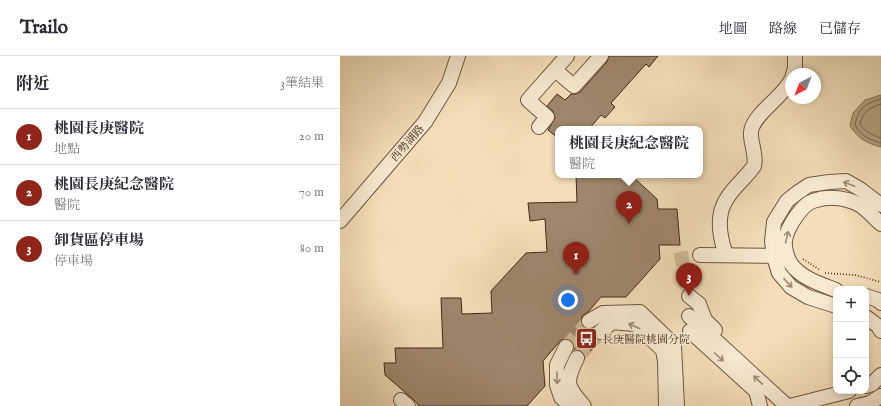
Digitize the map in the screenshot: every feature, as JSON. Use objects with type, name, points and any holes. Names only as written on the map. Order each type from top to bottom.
[{"type":"street","name":"西勢湖路","points":[[340,221],[425,122],[449,83],[458,56]]},
{"type":"street","points":[[539,127],[547,116],[528,100],[567,56]]},
{"type":"street","points":[[555,70],[574,86],[601,56]]},
{"type":"street","points":[[795,68],[796,56]]},
{"type":"street","points":[[726,255],[722,244],[720,224],[721,211],[726,199],[754,166],[755,161],[750,132],[753,125],[757,118],[785,87]]},
{"type":"street","points":[[833,289],[801,274],[791,264],[787,257],[772,241],[774,222],[787,201],[809,186],[829,182],[846,181],[860,189],[881,205]]},
{"type":"street","points":[[833,305],[808,297],[790,287],[779,273],[787,257],[785,240],[790,225],[800,210],[811,201],[827,198],[838,198],[858,204],[881,224]]},
{"type":"street","points":[[700,255],[787,257]]},
{"type":"street","points":[[689,296],[699,304],[705,320],[730,343],[736,359]]},
{"type":"street","points":[[869,297],[878,300],[881,303]]},
{"type":"street","points":[[589,321],[602,313],[640,312],[652,322],[674,344],[677,406]]},
{"type":"street","points":[[689,316],[787,406]]},
{"type":"street","points":[[869,319],[878,326],[881,331]]},
{"type":"street","points":[[600,332],[612,322],[635,324],[663,350],[665,361],[666,406]]},
{"type":"street","points":[[690,331],[756,391],[760,406]]},
{"type":"street","points":[[566,347],[557,365],[558,385],[561,397],[570,406]]},
{"type":"street","points":[[577,358],[570,372],[569,384],[573,393],[584,406]]},
{"type":"street","points":[[869,385],[881,375]]},
{"type":"street","points":[[790,406],[837,394]]},
{"type":"street","points":[[857,406],[870,403],[881,396]]},
{"type":"path","points":[[787,257],[824,273],[855,275],[881,282]]},
{"type":"water","points":[[881,95],[881,147],[863,140],[850,126],[853,113],[865,100]]},
{"type":"building","points":[[609,56],[658,56],[649,67],[646,64],[611,103],[615,107],[605,118],[601,115],[592,126],[555,126],[555,136],[548,130],[555,118],[553,111],[547,106],[557,94],[565,100],[571,94],[580,92],[607,62]]},
{"type":"building","points":[[576,178],[634,178],[657,199],[658,209],[677,209],[680,245],[659,245],[660,259],[626,297],[601,297],[589,311],[582,316],[582,326],[592,329],[593,337],[600,340],[585,358],[581,351],[574,350],[573,343],[570,340],[561,340],[543,361],[545,386],[527,406],[419,406],[385,375],[384,363],[396,363],[395,348],[443,348],[441,298],[461,298],[462,314],[492,313],[491,291],[526,253],[547,252],[545,219],[530,221],[528,203],[577,202]]},
{"type":"tunnel","points":[[675,260],[700,255]]},
{"type":"tunnel","points":[[566,347],[589,321]]},
{"type":"tunnel","points":[[577,358],[600,332]]},
{"type":"place","name":"桃園長庚紀念醫院","points":[[629,224]]},
{"type":"place","name":"桃園長庚醫院","points":[[576,275]]},
{"type":"place","name":"卸貨區停車場","points":[[689,296]]},
{"type":"place","name":"長庚醫院桃園分院","points":[[587,339]]}]
